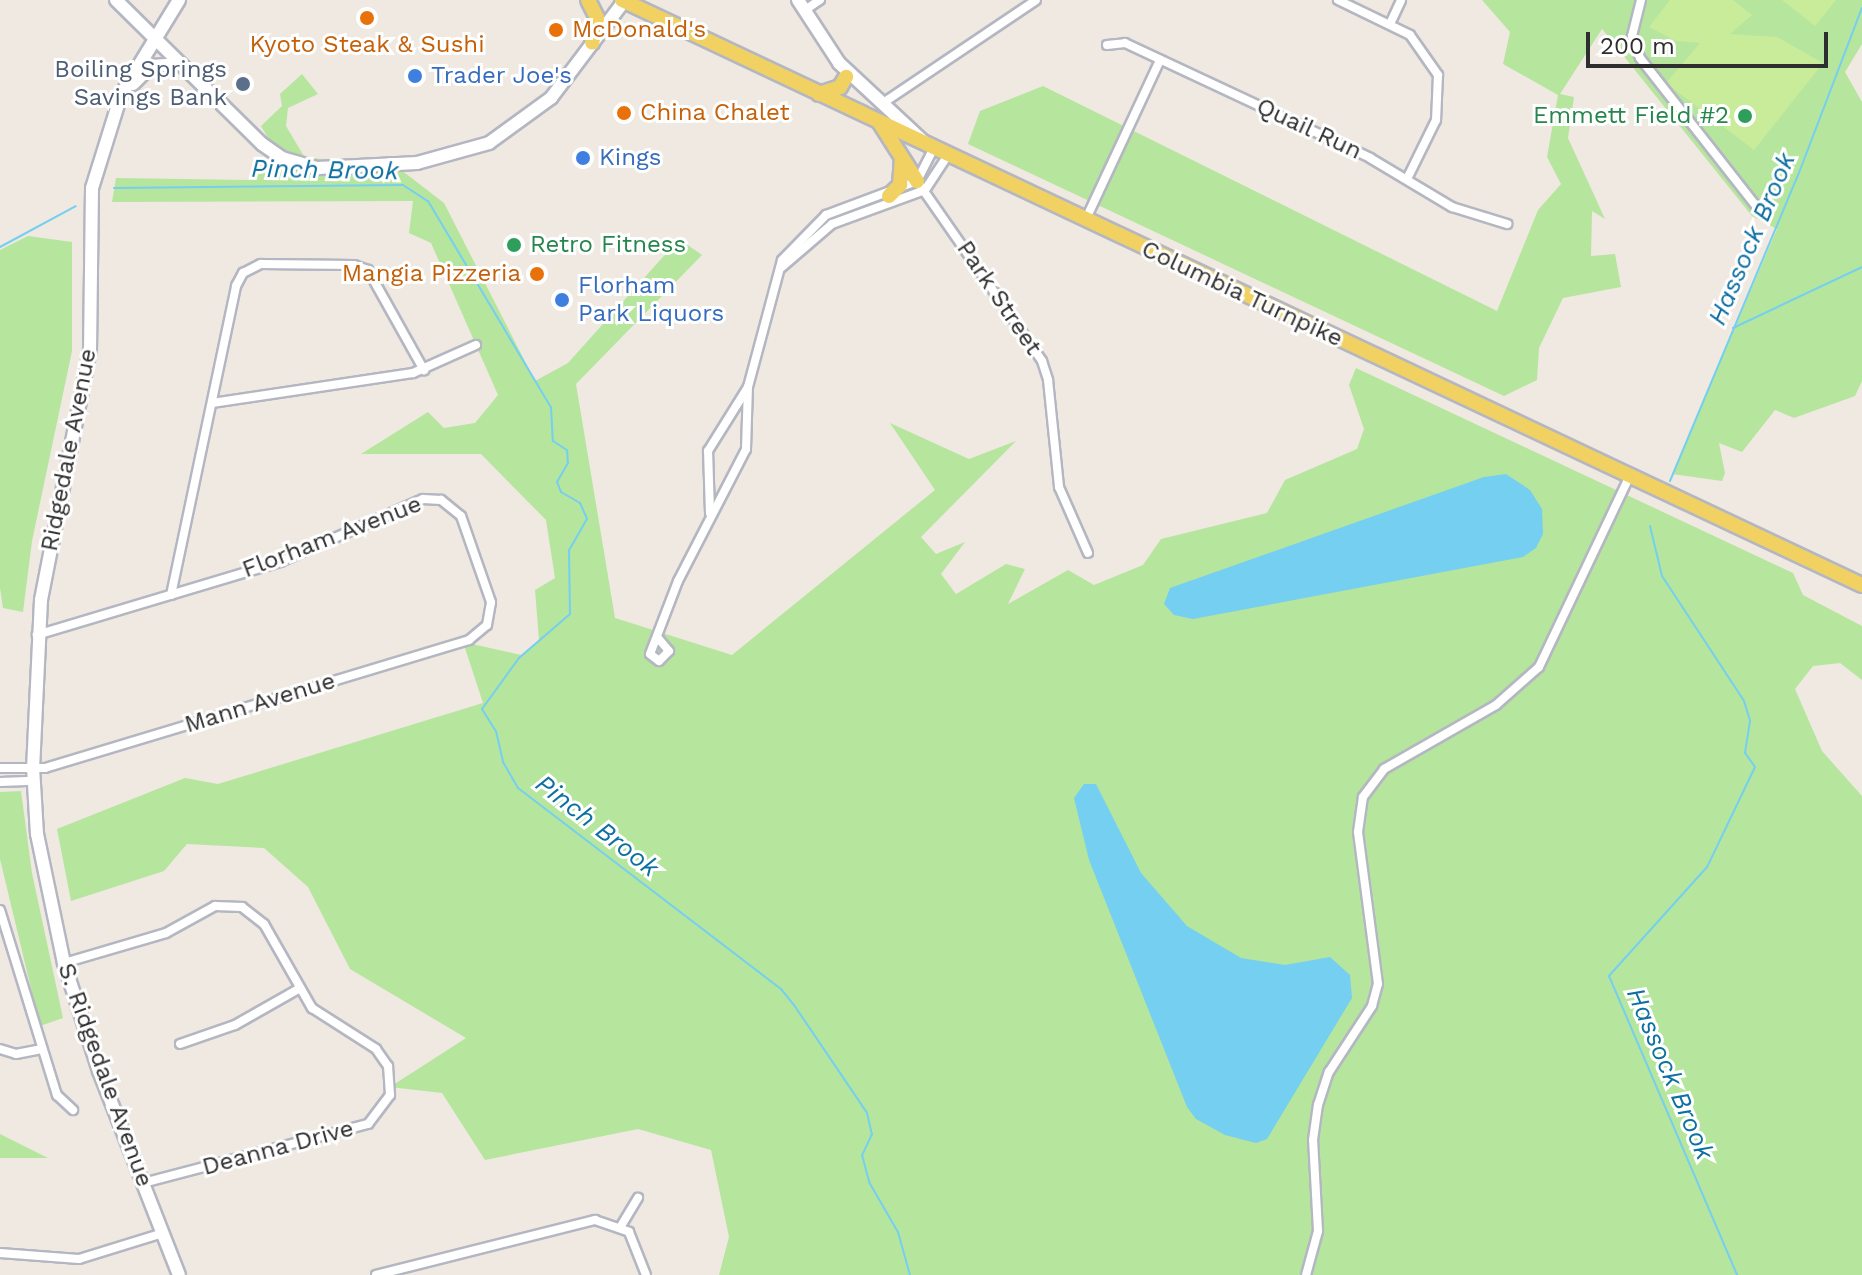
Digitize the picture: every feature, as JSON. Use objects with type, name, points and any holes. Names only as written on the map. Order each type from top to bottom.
[{"type":"main road","points":[[116,0],[275,154],[309,167],[356,167],[439,160],[489,143],[538,111],[623,0]]},
{"type":"main road","name":"Ridgedale Avenue","points":[[43,584],[90,350],[92,188],[120,98],[179,0]]},
{"type":"main road","points":[[588,0],[597,18],[592,43]]},
{"type":"main road","name":"Columbia Turnpike","points":[[623,0],[1085,221],[1862,585]]},
{"type":"main road","points":[[801,5],[846,77],[869,100],[883,103]]},
{"type":"main road","points":[[839,63],[936,149]]},
{"type":"main road","points":[[120,98],[151,66],[180,64]]},
{"type":"main road","points":[[819,94],[840,87],[846,77]]},
{"type":"main road","points":[[880,123],[921,185]]},
{"type":"main road","points":[[889,196],[900,185],[901,155]]},
{"type":"main road","name":"S. Ridgedale Avenue","points":[[43,584],[37,635],[33,774],[37,834],[64,963],[179,1275]]},
{"type":"street","points":[[801,5],[820,0]]},
{"type":"street","points":[[883,103],[1036,0]]},
{"type":"street","points":[[1338,0],[1390,24],[1418,42],[1434,65],[1440,86],[1436,120],[1407,179]]},
{"type":"street","points":[[1390,24],[1401,0]]},
{"type":"street","points":[[1641,0],[1632,36],[1640,58],[1759,210]]},
{"type":"street","name":"Quail Run","points":[[1107,45],[1125,43],[1407,179],[1452,207],[1507,224]]},
{"type":"street","points":[[1085,221],[1160,60]]},
{"type":"street","points":[[782,267],[832,224],[921,185],[936,149]]},
{"type":"street","points":[[658,638],[709,516],[746,449],[748,387],[786,254],[826,215],[921,185],[936,149]]},
{"type":"street","name":"Park Street","points":[[921,185],[1046,371],[1053,462],[1067,510],[1088,553]]},
{"type":"street","points":[[171,595],[236,286],[243,273],[261,264],[354,265],[368,270],[424,370]]},
{"type":"street","points":[[212,403],[424,370],[476,345]]},
{"type":"street","points":[[709,516],[708,451],[748,387]]},
{"type":"street","points":[[1306,1275],[1318,1231],[1313,1140],[1318,1105],[1329,1072],[1372,1006],[1378,984],[1358,832],[1363,797],[1384,769],[1496,705],[1539,667],[1630,475]]},
{"type":"street","name":"Florham Avenue","points":[[37,635],[295,557],[414,501],[432,499],[449,504],[464,521],[491,602],[483,630]]},
{"type":"street","name":"Mann Avenue","points":[[33,774],[469,640],[483,630]]},
{"type":"street","points":[[0,768],[33,774]]},
{"type":"street","points":[[0,782],[33,774]]},
{"type":"street","name":"Deanna Drive","points":[[64,963],[166,933],[212,907],[230,904],[251,911],[264,924],[318,1014],[385,1059],[392,1084],[382,1112],[360,1128],[143,1183]]},
{"type":"street","points":[[0,910],[57,1095],[73,1110]]},
{"type":"street","points":[[180,1044],[235,1025],[300,988]]},
{"type":"street","points":[[0,1049],[16,1054],[41,1049]]},
{"type":"street","points":[[621,1226],[638,1198]]},
{"type":"street","points":[[376,1275],[590,1221],[621,1226],[635,1239],[646,1275]]},
{"type":"street","points":[[0,1253],[79,1259],[163,1233]]},
{"type":"green space","points":[[1482,0],[1862,0],[1862,44],[1845,72],[1862,102],[1862,381],[1855,396],[1794,418],[1775,410],[1742,452],[1719,443],[1725,473],[1722,481],[1672,474],[1777,229],[1752,216],[1602,29],[1560,94],[1574,97],[1568,138],[1605,219],[1592,211],[1591,256],[1615,254],[1621,287],[1563,298],[1539,348],[1537,380],[1504,396],[968,144],[980,111],[1043,86],[1497,311],[1538,210],[1561,184],[1547,157],[1558,95],[1503,64],[1510,32]]},
{"type":"green space","name":"Emmett Field #2","points":[[1670,0],[1733,0],[1752,15],[1730,34],[1777,37],[1823,63],[1754,150],[1666,83],[1700,43],[1676,41],[1649,27]]},
{"type":"green space","points":[[1782,0],[1836,0],[1815,26]]},
{"type":"green space","points":[[302,74],[318,94],[288,108],[286,126],[305,158],[392,163],[444,203],[535,381],[568,363],[679,239],[702,255],[576,384],[615,618],[732,655],[935,490],[890,423],[969,459],[1016,441],[921,537],[936,554],[965,542],[941,574],[956,594],[1006,564],[1025,569],[1008,604],[1068,570],[1094,585],[1143,565],[1161,539],[1267,513],[1285,480],[1357,449],[1364,429],[1349,385],[1356,368],[1793,573],[1803,595],[1862,626],[1862,680],[1840,663],[1813,666],[1795,689],[1822,751],[1862,796],[1862,1275],[719,1275],[729,1237],[711,1150],[638,1129],[485,1160],[442,1093],[390,1087],[466,1038],[350,969],[308,887],[264,848],[187,844],[164,871],[71,901],[57,829],[185,778],[218,784],[483,703],[463,642],[521,655],[539,640],[535,590],[555,578],[546,520],[481,454],[361,454],[428,412],[444,428],[475,423],[498,395],[431,243],[409,233],[413,201],[112,202],[116,178],[249,180],[257,157],[288,172],[261,126],[282,106],[280,94]]},
{"type":"green space","points":[[28,236],[72,242],[72,351],[32,541],[23,612],[3,608],[0,588],[0,250]]},
{"type":"green space","points":[[21,791],[32,873],[63,1018],[40,1026],[0,859],[0,792]]},
{"type":"green space","points":[[0,1134],[48,1158],[0,1158]]},
{"type":"water","points":[[1506,474],[1530,490],[1542,509],[1543,534],[1536,548],[1523,557],[1193,619],[1174,615],[1164,604],[1170,588],[1484,477]]},
{"type":"water","points":[[1084,784],[1096,784],[1141,873],[1187,926],[1241,958],[1285,965],[1330,957],[1350,975],[1352,998],[1267,1139],[1256,1143],[1225,1135],[1196,1119],[1187,1107],[1089,860],[1074,798]]},
{"type":"waterway","name":"Hassock Brook","points":[[1670,481],[1797,178],[1862,8]]},
{"type":"waterway","name":"Pinch Brook","points":[[114,188],[403,185],[428,201],[551,407],[553,441],[567,450],[568,463],[557,482],[561,492],[580,503],[587,519],[569,550],[570,614],[519,658],[482,709],[496,731],[503,762],[518,788],[781,989],[794,1005],[867,1113],[872,1134],[862,1155],[869,1182],[898,1232],[910,1275]]},
{"type":"waterway","name":"Pinch Brook","points":[[0,247],[76,206]]},
{"type":"waterway","points":[[1733,328],[1862,267]]},
{"type":"waterway","name":"Hassock Brook","points":[[1650,526],[1662,576],[1744,701],[1750,721],[1745,753],[1755,767],[1707,867],[1609,976],[1737,1275]]},
{"type":"place","name":"Kyoto Steak & Sushi","points":[[367,18]]},
{"type":"place","name":"McDonald's","points":[[556,30]]},
{"type":"place","name":"Trader Joe's","points":[[415,76]]},
{"type":"place","name":"Boiling Springs Savings Bank","points":[[243,84]]},
{"type":"place","name":"China Chalet","points":[[624,113]]},
{"type":"place","name":"Emmett Field #2","points":[[1745,116]]},
{"type":"place","name":"Kings","points":[[583,158]]},
{"type":"place","name":"Retro Fitness","points":[[514,245]]},
{"type":"place","name":"Mangia Pizzeria","points":[[537,274]]},
{"type":"place","name":"Florham Park Liquors","points":[[562,300]]}]
